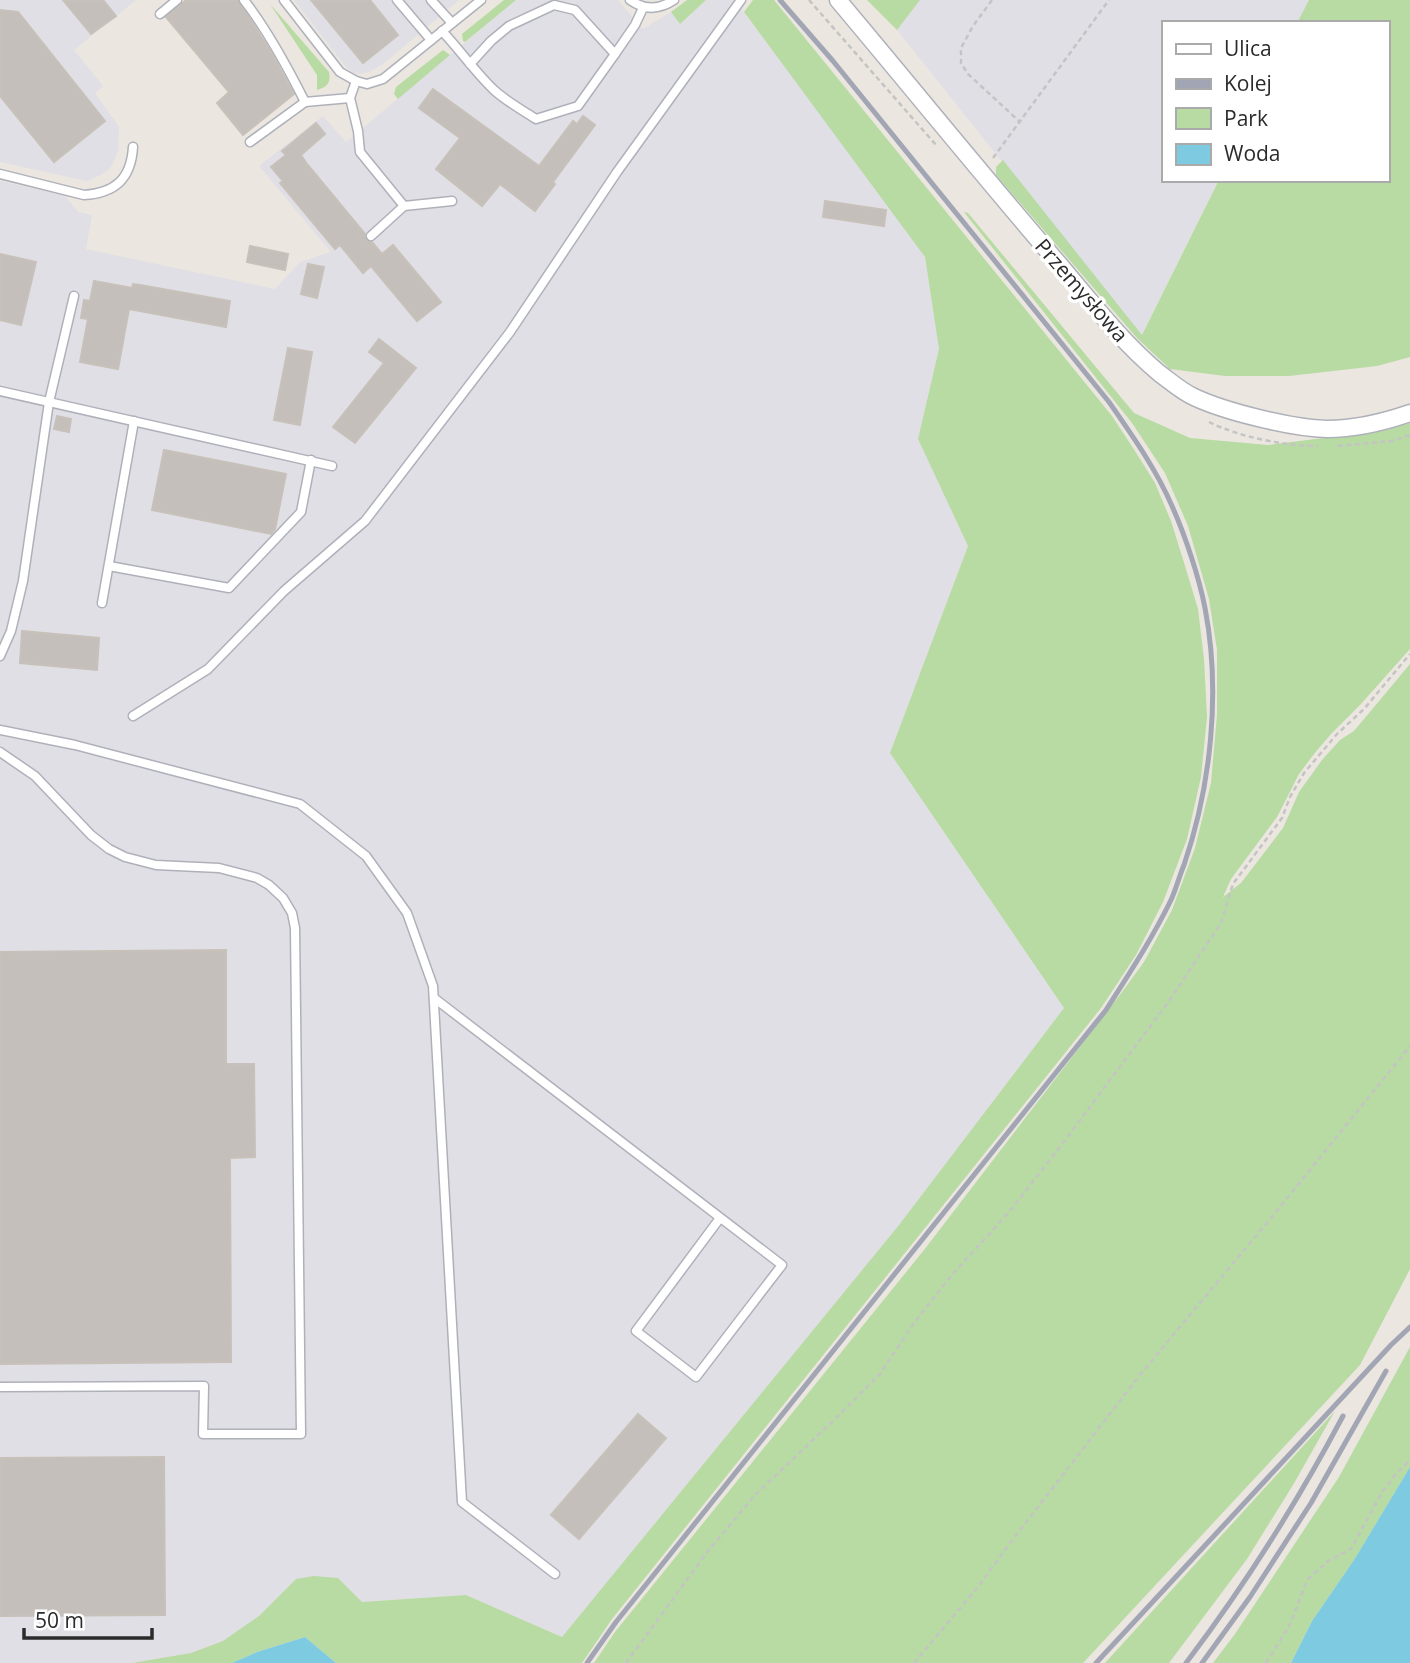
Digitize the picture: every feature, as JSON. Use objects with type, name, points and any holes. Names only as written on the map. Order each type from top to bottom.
[{"type":"street","name":"Przemysłowa","points":[[838,0],[1115,330],[1173,384],[1194,397],[1235,411],[1283,423],[1327,429],[1384,422],[1410,413]]},
{"type":"lane","points":[[160,14],[177,0]]},
{"type":"lane","points":[[244,0],[268,36],[305,102]]},
{"type":"lane","points":[[284,0],[340,72],[367,84],[383,79],[481,0]]},
{"type":"lane","points":[[397,0],[431,40]]},
{"type":"lane","points":[[431,0],[452,23]]},
{"type":"lane","points":[[630,0],[643,8],[656,8],[674,0]]},
{"type":"lane","points":[[133,716],[208,669],[284,590],[365,521],[510,332],[617,172],[741,0]]},
{"type":"lane","points":[[470,64],[509,26],[554,5],[575,10],[615,54]]},
{"type":"lane","points":[[442,31],[495,91],[536,119],[578,106],[635,25],[643,8]]},
{"type":"lane","points":[[356,81],[350,98],[360,152],[404,206]]},
{"type":"lane","points":[[250,142],[305,102],[350,98]]},
{"type":"lane","points":[[0,174],[84,195],[95,194],[115,186],[122,180],[130,169],[133,147]]},
{"type":"lane","points":[[371,236],[404,206],[452,201]]},
{"type":"lane","points":[[0,656],[11,631],[23,581],[49,402],[74,296]]},
{"type":"lane","points":[[0,391],[332,466]]},
{"type":"lane","points":[[102,603],[134,421]]},
{"type":"lane","points":[[109,566],[229,588],[301,512],[310,460]]},
{"type":"lane","points":[[0,730],[75,745],[300,804],[366,856],[407,913],[433,986],[462,1502],[555,1574]]},
{"type":"lane","points":[[0,752],[35,776],[91,835],[109,849],[125,857],[156,865],[219,868],[257,878],[283,898],[292,913],[295,928],[301,1434],[203,1434],[204,1386],[0,1387]]},
{"type":"lane","points":[[433,998],[782,1265],[696,1377],[636,1331],[720,1218]]},
{"type":"path","points":[[992,0],[961,48],[961,63],[968,74],[1020,122]]},
{"type":"path","points":[[980,172],[998,152],[1109,0]]},
{"type":"path","points":[[626,1663],[708,1551],[755,1495],[880,1374],[914,1323],[951,1276],[1010,1211],[1054,1156],[1167,1004],[1221,923],[1233,884],[1282,818],[1304,773],[1337,734],[1364,709],[1410,654]]},
{"type":"path","points":[[914,1663],[977,1588],[1139,1376],[1410,1046]]},
{"type":"path","points":[[1266,1663],[1289,1626],[1308,1579],[1328,1561],[1351,1549],[1381,1494],[1410,1460]]},
{"type":"shaded area","points":[[0,0],[136,0],[74,50],[103,86],[95,93],[119,127],[118,151],[111,167],[101,175],[87,181],[0,162]]},
{"type":"shaded area","points":[[294,0],[459,0],[382,65],[360,74],[353,73],[346,67]]},
{"type":"shaded area","points":[[516,0],[618,0],[643,29],[671,12],[680,24],[706,0],[734,0],[903,219],[925,258],[939,349],[918,439],[968,546],[890,753],[1064,1008],[899,1225],[562,1637],[466,1595],[362,1602],[338,1578],[296,1579],[244,1627],[223,1641],[191,1653],[132,1663],[0,1663],[0,181],[65,196],[78,212],[92,215],[86,249],[275,289],[300,262],[331,252],[259,166],[323,116],[346,142]]},
{"type":"shaded area","points":[[920,0],[1309,0],[1298,21],[1162,21],[1162,182],[1218,182],[1141,336],[897,30]]},
{"type":"green space","points":[[504,0],[516,0],[463,41],[462,34]]},
{"type":"green space","points":[[687,0],[706,0],[680,24],[671,12]]},
{"type":"green space","points":[[753,0],[774,0],[1112,416],[1155,483],[1171,521],[1198,609],[1204,659],[1207,717],[1201,777],[1187,839],[1163,902],[1136,955],[1101,1008],[612,1619],[582,1663],[336,1663],[305,1637],[232,1663],[132,1663],[191,1653],[223,1641],[259,1616],[296,1579],[314,1576],[338,1578],[362,1602],[466,1595],[562,1637],[899,1225],[1064,1008],[890,753],[968,546],[918,439],[939,349],[925,257],[744,12]]},
{"type":"green space","points":[[867,0],[920,0],[897,30]]},
{"type":"green space","points":[[1309,0],[1410,0],[1410,357],[1377,366],[1289,376],[1225,376],[1170,369],[1137,338],[996,175],[996,167],[1003,160],[1142,335],[1218,182],[1389,182],[1389,21],[1298,21]]},
{"type":"green space","points":[[270,4],[329,72],[328,84],[317,90],[317,75]]},
{"type":"green space","points":[[443,50],[450,55],[398,99],[394,94],[396,87]]},
{"type":"green space","points":[[964,212],[968,213],[1134,413],[1190,438],[1268,445],[1386,430],[1410,423],[1410,649],[1314,754],[1299,774],[1277,817],[1231,879],[1223,897],[1241,883],[1283,828],[1299,792],[1322,760],[1340,740],[1354,731],[1410,664],[1410,1269],[1360,1365],[1083,1663],[594,1663],[615,1632],[924,1250],[1122,992],[1144,962],[1172,910],[1195,848],[1211,783],[1217,715],[1217,650],[1209,599],[1188,526],[1165,473],[1132,423]]},
{"type":"green space","points":[[1410,1347],[1410,1467],[1354,1560],[1312,1621],[1291,1663],[1213,1663],[1339,1477]]},
{"type":"green space","points":[[1335,1411],[1247,1559],[1169,1663],[1105,1663]]},
{"type":"water","points":[[1410,1467],[1410,1663],[1291,1663],[1312,1621],[1354,1560]]},
{"type":"water","points":[[305,1637],[336,1663],[232,1663],[257,1652]]},
{"type":"building","points":[[63,0],[103,0],[116,16],[91,34]]},
{"type":"building","points":[[186,0],[238,0],[294,94],[243,135],[217,103],[229,92],[166,17]]},
{"type":"building","points":[[311,0],[370,0],[398,35],[363,63]]},
{"type":"building","points":[[0,10],[18,12],[105,121],[54,162],[0,96]]},
{"type":"building","points":[[433,89],[539,166],[573,121],[577,124],[583,116],[595,125],[535,211],[500,184],[482,206],[436,169],[460,138],[419,108]]},
{"type":"building","points":[[316,123],[325,134],[301,155],[307,164],[365,234],[367,241],[372,242],[382,254],[393,245],[441,302],[417,321],[371,266],[363,273],[340,245],[335,249],[280,183],[283,181],[271,167],[286,155],[282,151]]},
{"type":"building","points":[[825,201],[886,210],[884,226],[823,217]]},
{"type":"building","points":[[250,246],[288,254],[285,270],[247,262]]},
{"type":"building","points":[[0,254],[36,262],[21,325],[0,320]]},
{"type":"building","points":[[308,264],[324,267],[317,298],[301,294]]},
{"type":"building","points":[[94,281],[132,288],[133,284],[140,285],[230,301],[226,327],[129,309],[118,369],[80,362],[88,319],[81,318],[84,300],[90,301]]},
{"type":"building","points":[[379,339],[416,368],[355,443],[333,427],[384,363],[369,352]]},
{"type":"building","points":[[288,348],[312,352],[300,425],[274,420]]},
{"type":"building","points":[[57,416],[71,419],[69,432],[54,429]]},
{"type":"building","points":[[164,450],[286,474],[275,529],[271,534],[152,510]]},
{"type":"building","points":[[22,631],[99,638],[97,670],[20,663]]},
{"type":"building","points":[[226,950],[226,1064],[254,1064],[255,1157],[230,1158],[231,1362],[0,1364],[0,952]]},
{"type":"building","points":[[638,1414],[666,1438],[579,1539],[551,1515]]},
{"type":"building","points":[[164,1457],[165,1615],[0,1616],[0,1458]]},
{"type":"railway","points":[[587,1663],[616,1622],[1106,1010],[1148,942],[1174,892],[1201,803],[1211,738],[1212,672],[1205,608],[1182,530],[1166,492],[1151,466],[1109,402],[833,61],[780,0]]},
{"type":"railway","points":[[1096,1663],[1410,1327]]},
{"type":"railway","points":[[1202,1663],[1250,1597],[1311,1503],[1386,1371]]},
{"type":"railway","points":[[1186,1663],[1269,1543],[1343,1416]]}]
